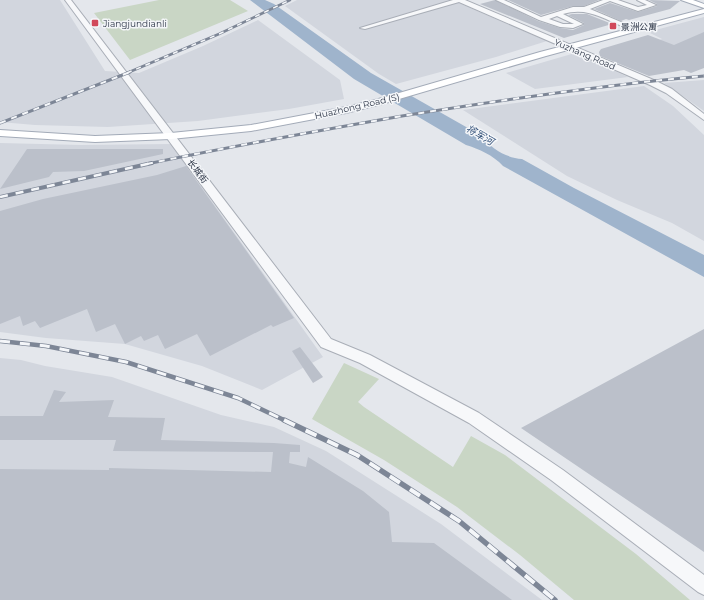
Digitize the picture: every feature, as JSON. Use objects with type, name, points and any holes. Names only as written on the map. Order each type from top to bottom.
[{"type":"main road","points":[[685,0],[704,6]]},
{"type":"main road","points":[[697,0],[704,2]]},
{"type":"main road","name":"Huazhong Road (S)","points":[[0,133],[95,138],[251,128],[346,110],[402,88],[560,43],[704,6]]},
{"type":"main road","name":"Huazhong Road (S)","points":[[376,99],[414,92],[569,47],[704,11]]},
{"type":"main road","name":"Huazhong Road (S)","points":[[0,128],[36,131],[169,133]]},
{"type":"street","name":"长城街","points":[[69,0],[326,343],[365,359],[474,418],[557,475],[704,586]]},
{"type":"street","points":[[363,28],[460,0]]},
{"type":"street","name":"Yuzhang Road","points":[[460,0],[669,91],[704,118]]},
{"type":"street","points":[[499,0],[541,19],[546,19],[565,27],[580,24],[557,14]]},
{"type":"street","points":[[541,19],[573,9],[585,9],[608,0]]},
{"type":"street","points":[[612,0],[638,9],[653,5],[640,0]]},
{"type":"street","points":[[585,9],[626,26]]},
{"type":"shaded area","points":[[0,0],[60,0],[105,71],[139,73],[203,46],[258,20],[340,80],[344,99],[289,109],[198,121],[108,127],[35,125],[0,122]]},
{"type":"shaded area","points":[[297,0],[452,0],[547,41],[496,57],[396,84],[379,74],[285,6]]},
{"type":"shaded area","points":[[704,17],[704,67],[620,55],[662,39],[648,32]]},
{"type":"shaded area","points":[[575,53],[628,77],[535,89],[506,73]]},
{"type":"shaded area","points":[[704,80],[704,111],[664,83]]},
{"type":"shaded area","points":[[644,86],[673,106],[704,135],[704,241],[672,223],[617,200],[567,176],[463,110]]},
{"type":"shaded area","points":[[0,143],[81,145],[171,144],[323,357],[262,390],[202,366],[125,344],[46,338],[0,332]]},
{"type":"shaded area","points":[[0,358],[21,360],[45,366],[112,377],[221,415],[274,427],[326,451],[441,524],[542,600],[0,600]]},
{"type":"green space","points":[[159,0],[230,0],[248,11],[130,60],[94,13]]},
{"type":"green space","points":[[344,363],[379,379],[358,402],[364,407],[453,467],[471,436],[505,455],[636,554],[690,600],[574,600],[520,555],[457,507],[384,460],[312,419]]},
{"type":"water","name":"将军河","points":[[250,0],[265,0],[274,4],[371,73],[482,136],[490,145],[505,155],[522,159],[574,188],[704,255],[704,277],[503,166],[490,156],[466,145],[354,79]]},
{"type":"building","points":[[495,0],[538,21],[560,28],[573,30],[584,25],[584,23],[568,15],[572,14],[587,14],[612,24],[564,38],[480,4]]},
{"type":"building","points":[[508,0],[599,0],[584,6],[573,6],[541,15]]},
{"type":"building","points":[[649,0],[680,1],[670,9],[621,21],[594,9],[610,3],[638,12],[657,6],[657,4]]},
{"type":"building","points":[[704,32],[704,68],[691,73],[684,70],[649,76],[600,56],[599,52],[601,49],[648,35],[674,45]]},
{"type":"building","points":[[27,149],[163,149],[163,154],[84,171],[53,172],[49,177],[0,189]]},
{"type":"building","points":[[186,166],[294,318],[273,327],[271,325],[210,356],[197,334],[165,349],[158,335],[144,341],[141,336],[125,344],[115,324],[96,332],[87,309],[40,328],[35,321],[23,326],[20,316],[0,324],[0,211],[43,199],[157,175]]},
{"type":"building","points":[[704,329],[704,552],[521,428]]},
{"type":"building","points":[[300,347],[323,377],[313,383],[292,351]]},
{"type":"building","points":[[54,390],[66,392],[59,402],[114,400],[108,417],[165,418],[161,440],[300,445],[300,452],[290,452],[289,463],[306,467],[308,457],[363,491],[389,512],[392,542],[434,543],[512,600],[0,600],[0,469],[109,470],[109,468],[271,472],[273,452],[113,451],[116,440],[0,440],[0,416],[43,416]]},
{"type":"railway","points":[[127,73],[219,34],[290,0]]},
{"type":"railway","points":[[0,123],[130,72]]},
{"type":"railway","points":[[147,164],[402,116],[590,88],[704,76]]},
{"type":"railway","points":[[0,197],[152,163]]},
{"type":"railway","points":[[0,341],[46,346],[126,362],[238,398],[286,421]]},
{"type":"railway","points":[[284,420],[357,455],[459,521],[555,600]]},
{"type":"place","name":"Jiangjundianli","points":[[95,23]]},
{"type":"place","name":"景洲公寓","points":[[613,26]]}]
